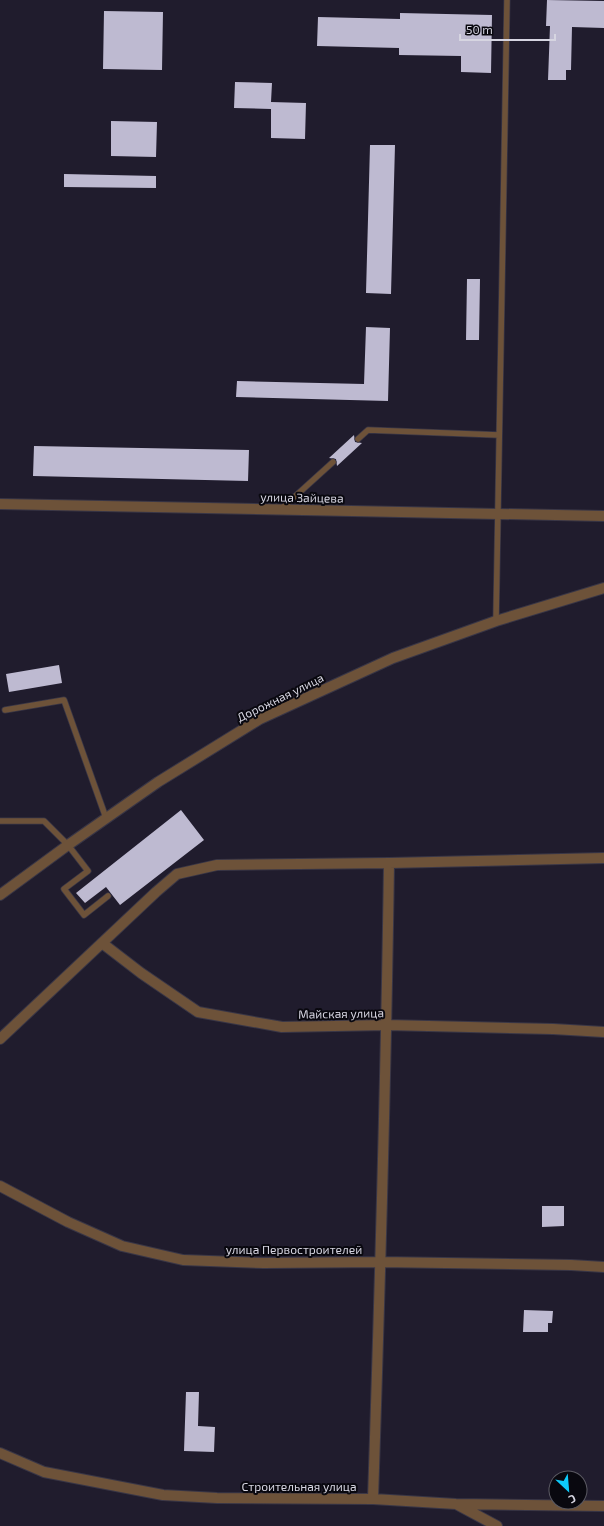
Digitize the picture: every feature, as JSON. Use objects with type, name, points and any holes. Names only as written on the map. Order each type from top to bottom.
[{"type":"street","name":"улица Зайцева","points":[[0,504],[604,516]]},
{"type":"street","name":"Дорожная улица","points":[[0,895],[158,782],[260,719],[393,658],[496,621],[604,588]]},
{"type":"street","points":[[0,1039],[177,874],[217,865],[604,858]]},
{"type":"street","points":[[373,1499],[387,1026],[388,863]]},
{"type":"street","name":"Майская улица","points":[[102,943],[141,973],[198,1012],[282,1027],[387,1026],[554,1029],[604,1032]]},
{"type":"street","name":"улица Первостроителей","points":[[0,1186],[68,1222],[122,1246],[183,1260],[264,1263],[381,1262],[571,1265],[604,1267]]},
{"type":"street","name":"Строительная улица","points":[[0,1453],[44,1472],[163,1494],[217,1498],[373,1499],[456,1504],[604,1506]]},
{"type":"street","points":[[456,1504],[497,1526]]},
{"type":"lane","points":[[496,621],[508,0]]},
{"type":"lane","points":[[358,439],[368,430],[499,435]]},
{"type":"lane","points":[[279,510],[333,462]]},
{"type":"lane","points":[[5,710],[64,700],[106,818]]},
{"type":"lane","points":[[0,821],[44,820],[68,845],[88,871],[64,889],[84,915],[108,896]]},
{"type":"building","points":[[547,0],[604,1],[604,28],[572,27],[571,70],[566,70],[566,80],[548,80],[550,26],[546,26]]},
{"type":"building","points":[[104,11],[163,12],[162,70],[103,69]]},
{"type":"building","points":[[400,13],[492,15],[491,73],[461,72],[461,56],[399,55],[399,48],[317,46],[318,17],[400,19]]},
{"type":"building","points":[[235,82],[272,83],[271,102],[306,103],[305,139],[271,138],[271,109],[234,108]]},
{"type":"building","points":[[111,121],[157,122],[156,157],[111,156]]},
{"type":"building","points":[[370,145],[395,145],[391,294],[366,293]]},
{"type":"building","points":[[64,174],[156,176],[156,188],[64,187]]},
{"type":"building","points":[[467,279],[480,279],[479,340],[466,340]]},
{"type":"building","points":[[366,327],[390,328],[388,401],[236,397],[237,381],[364,384]]},
{"type":"building","points":[[354,435],[355,442],[362,443],[337,466],[336,459],[329,458]]},
{"type":"building","points":[[34,446],[249,450],[248,481],[33,476]]},
{"type":"building","points":[[59,665],[62,683],[9,692],[6,674]]},
{"type":"building","points":[[181,810],[204,840],[120,905],[106,887],[85,903],[76,893]]},
{"type":"building","points":[[542,1206],[564,1206],[564,1226],[542,1227]]},
{"type":"building","points":[[524,1310],[553,1311],[552,1323],[548,1323],[548,1332],[523,1332]]},
{"type":"building","points":[[186,1392],[199,1392],[198,1426],[215,1427],[214,1452],[184,1451]]}]
